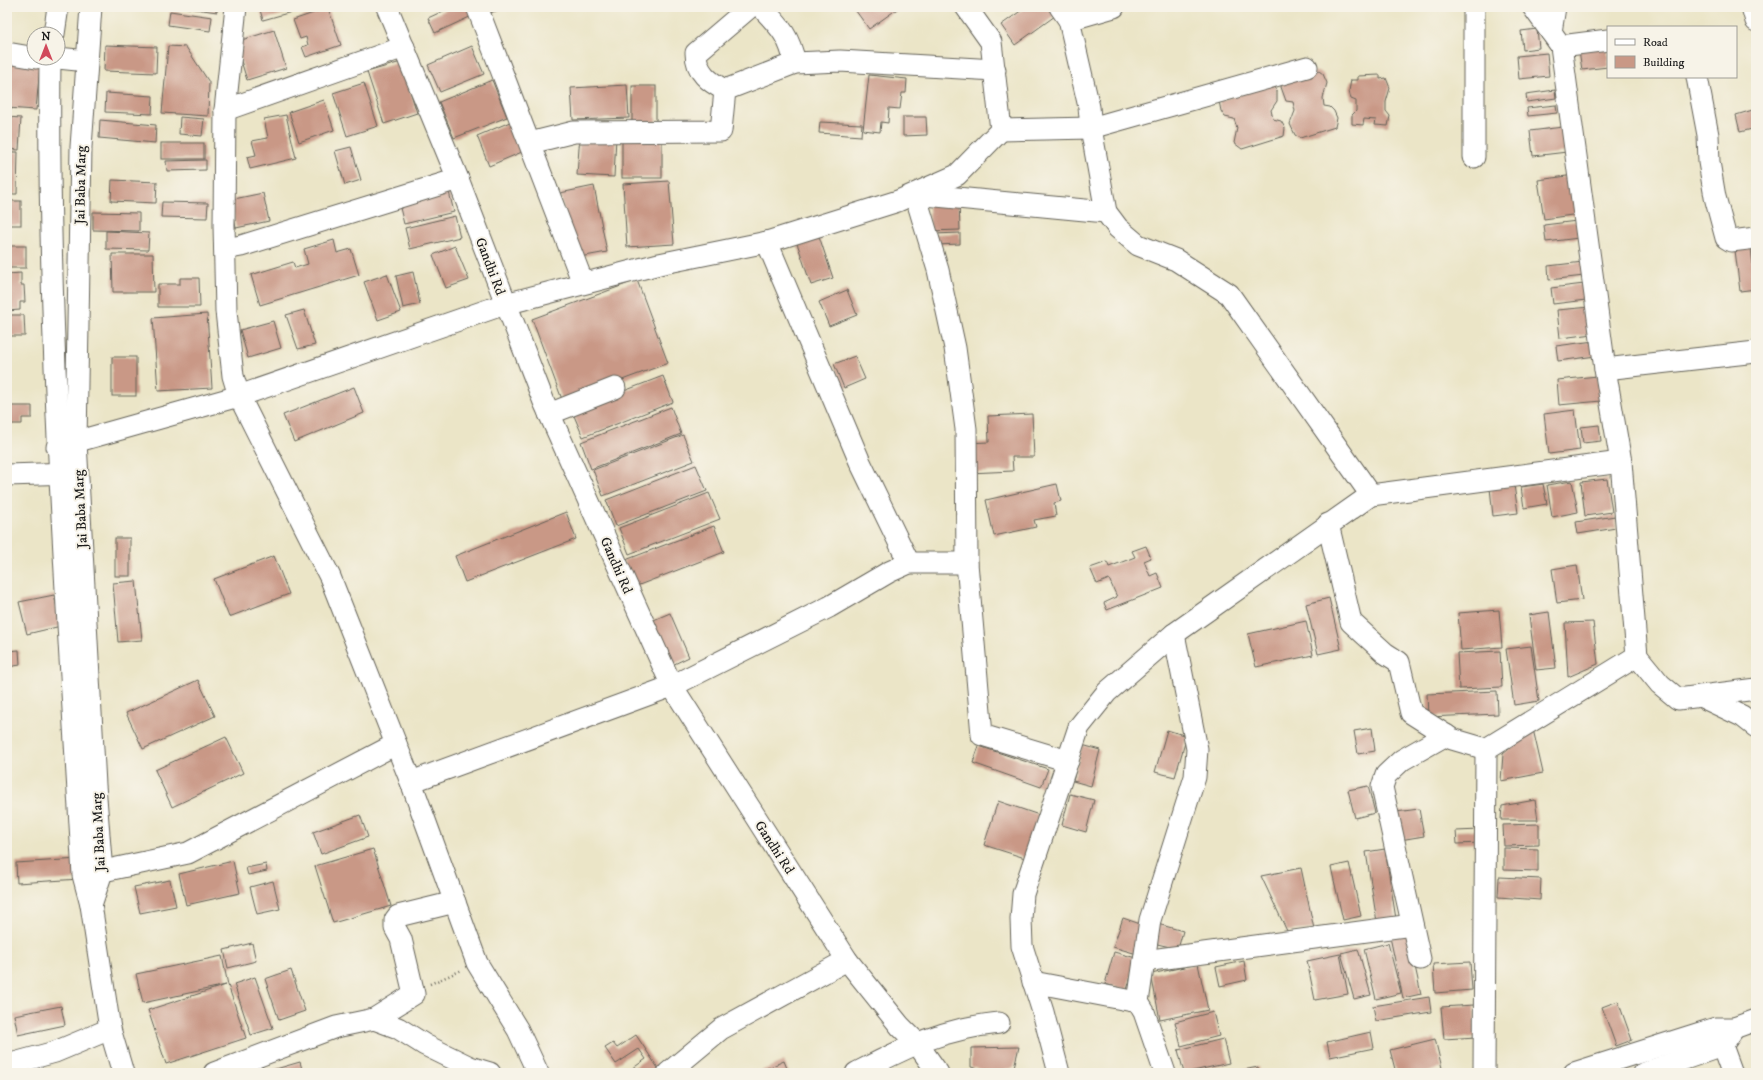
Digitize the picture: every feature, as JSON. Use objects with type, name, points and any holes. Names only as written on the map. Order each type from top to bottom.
[{"type":"street","points":[[55,26],[58,7]]},
{"type":"street","name":"Jai Baba Marg","points":[[67,444],[81,146],[91,7]]},
{"type":"street","points":[[236,7],[225,110],[224,249],[226,311],[233,376],[239,396],[330,577],[411,782],[476,963],[518,1030],[538,1073]]},
{"type":"street","name":"Gandhi Rd","points":[[387,7],[458,180],[549,414],[672,686],[847,960],[900,1026],[916,1042],[938,1073]]},
{"type":"street","points":[[478,7],[583,283]]},
{"type":"street","points":[[725,90],[707,80],[699,69],[696,61],[696,53],[750,7]]},
{"type":"street","points":[[761,7],[780,27],[790,43],[795,63]]},
{"type":"street","points":[[966,7],[991,42],[1001,130]]},
{"type":"street","points":[[1114,7],[1064,13],[1089,107],[1091,128],[1106,212],[1118,228],[1138,245],[1176,260],[1229,294],[1371,495]]},
{"type":"street","points":[[1474,7],[1474,157]]},
{"type":"street","points":[[1533,7],[1556,39]]},
{"type":"street","points":[[1555,7],[1556,39],[1605,369],[1621,462],[1637,656],[1660,684],[1678,699],[1756,689]]},
{"type":"street","points":[[1752,7],[1756,21]]},
{"type":"street","points":[[1556,39],[1607,40]]},
{"type":"street","points":[[225,110],[404,47]]},
{"type":"street","points":[[7,53],[26,56]]},
{"type":"street","points":[[66,59],[87,61]]},
{"type":"street","points":[[725,90],[795,63],[840,61],[995,70]]},
{"type":"street","name":"Jai Baba Marg","points":[[50,66],[49,150],[86,785],[93,873],[91,905],[110,1029],[123,1073]]},
{"type":"street","points":[[67,444],[239,396],[505,304],[659,264],[767,242],[898,201],[957,175],[1001,130],[1091,128],[1307,67]]},
{"type":"street","points":[[1697,78],[1706,122],[1709,162],[1715,197],[1726,238],[1731,241],[1756,238]]},
{"type":"street","points":[[530,143],[574,132],[721,131],[725,90]]},
{"type":"street","points":[[224,249],[241,246],[458,180]]},
{"type":"street","points":[[915,194],[1106,212]]},
{"type":"street","points":[[915,194],[938,270],[955,348],[966,429],[967,563],[982,735],[1068,761]]},
{"type":"street","points":[[767,242],[860,462],[909,563]]},
{"type":"street","points":[[1605,369],[1756,352]]},
{"type":"street","points":[[549,414],[615,388]]},
{"type":"street","points":[[1059,1073],[1043,1012],[1022,946],[1021,919],[1023,894],[1079,727],[1107,692],[1174,634],[1371,495],[1621,462]]},
{"type":"street","points":[[7,475],[68,473]]},
{"type":"street","points":[[1328,524],[1351,622],[1386,653],[1399,662],[1411,713],[1452,739],[1486,749],[1637,656]]},
{"type":"street","points":[[411,782],[672,686],[829,607],[889,572],[909,563],[967,563]]},
{"type":"street","points":[[1165,1073],[1144,1012],[1138,1002],[1150,920],[1195,777],[1197,749],[1174,634]]},
{"type":"street","points":[[1700,696],[1742,716],[1756,727]]},
{"type":"street","points":[[1420,959],[1382,787],[1386,775],[1402,760],[1446,735]]},
{"type":"street","points":[[93,873],[188,853],[396,744]]},
{"type":"street","points":[[1484,1073],[1486,749]]},
{"type":"street","points":[[214,1073],[336,1027],[374,1018],[410,998],[414,994],[415,990],[401,939],[395,928],[395,920],[398,916],[454,902]]},
{"type":"street","points":[[1144,961],[1412,924]]},
{"type":"street","points":[[668,1073],[721,1029],[847,960]]},
{"type":"street","points":[[1033,982],[1138,1002]]},
{"type":"street","points":[[374,1018],[398,1028],[425,1044],[470,1067],[490,1073]]},
{"type":"street","points":[[1644,1073],[1756,1020]]},
{"type":"street","points":[[856,1073],[916,1042],[948,1031],[999,1023]]},
{"type":"street","points":[[7,1065],[55,1052],[110,1029]]},
{"type":"street","points":[[1574,1073],[1724,1034]]},
{"type":"street","points":[[1724,1034],[1732,1073]]},
{"type":"path","points":[[415,990],[476,963]]},
{"type":"building","points":[[182,7],[217,7],[217,12]]},
{"type":"building","points":[[259,7],[294,7],[295,11],[263,20]]},
{"type":"building","points":[[452,7],[471,7],[474,15],[435,33],[428,18]]},
{"type":"building","points":[[488,7],[507,7],[490,13]]},
{"type":"building","points":[[853,7],[900,7],[869,29]]},
{"type":"building","points":[[1026,7],[1049,7],[1055,16],[1015,45],[1001,25]]},
{"type":"building","points":[[328,8],[341,45],[306,57],[302,47],[308,45],[306,37],[300,39],[293,20]]},
{"type":"building","points":[[170,11],[212,17],[210,31],[168,25]]},
{"type":"building","points":[[1537,29],[1539,48],[1523,50],[1521,31]]},
{"type":"building","points":[[274,30],[286,68],[247,80],[235,42]]},
{"type":"building","points":[[105,45],[157,47],[156,73],[104,71]]},
{"type":"building","points":[[168,46],[186,47],[209,82],[208,116],[162,113]]},
{"type":"building","points":[[472,46],[484,74],[440,92],[428,65]]},
{"type":"building","points":[[1607,46],[1607,67],[1582,70],[1579,50]]},
{"type":"building","points":[[1547,53],[1549,76],[1519,79],[1517,56]]},
{"type":"building","points":[[7,62],[26,64],[26,66],[40,66],[36,110],[7,108]]},
{"type":"building","points":[[401,62],[417,113],[384,124],[367,72]]},
{"type":"building","points":[[1319,71],[1323,74],[1327,83],[1323,98],[1324,106],[1330,107],[1334,111],[1337,118],[1335,127],[1300,138],[1295,135],[1290,124],[1295,111],[1293,102],[1286,101],[1281,87],[1283,80]]},
{"type":"building","points":[[869,75],[907,79],[906,93],[902,93],[900,109],[889,108],[888,123],[881,122],[880,132],[863,130]]},
{"type":"building","points":[[1380,75],[1380,79],[1386,78],[1390,88],[1386,102],[1386,111],[1390,116],[1388,126],[1375,125],[1376,120],[1364,119],[1363,125],[1352,124],[1352,115],[1356,111],[1356,101],[1351,99],[1349,91],[1351,80],[1358,80],[1358,76]]},
{"type":"building","points":[[492,80],[507,117],[454,138],[439,102]]},
{"type":"building","points":[[364,83],[378,126],[347,136],[333,93]]},
{"type":"building","points":[[1274,83],[1277,92],[1277,101],[1271,110],[1273,119],[1281,121],[1285,128],[1284,136],[1242,149],[1234,143],[1237,128],[1234,119],[1225,117],[1221,111],[1219,101]]},
{"type":"building","points":[[627,85],[629,118],[573,120],[571,88]]},
{"type":"building","points":[[632,86],[656,86],[656,122],[632,122]]},
{"type":"building","points":[[1555,90],[1556,98],[1527,102],[1526,94]]},
{"type":"building","points":[[106,93],[153,96],[152,114],[105,112]]},
{"type":"building","points":[[324,100],[334,130],[299,142],[289,112]]},
{"type":"building","points":[[1556,105],[1557,113],[1528,116],[1527,108]]},
{"type":"building","points":[[1756,109],[1756,128],[1740,132],[1736,115]]},
{"type":"building","points":[[286,115],[296,158],[250,169],[247,157],[256,155],[252,141],[268,138],[264,119]]},
{"type":"building","points":[[7,117],[21,118],[19,150],[7,149]]},
{"type":"building","points":[[180,117],[204,119],[202,136],[179,134]]},
{"type":"building","points":[[903,117],[926,117],[927,135],[903,136]]},
{"type":"building","points":[[100,120],[156,125],[155,143],[99,138]]},
{"type":"building","points":[[510,122],[522,152],[489,166],[477,136]]},
{"type":"building","points":[[820,122],[862,124],[861,136],[819,133]]},
{"type":"building","points":[[1563,127],[1567,152],[1533,156],[1530,131]]},
{"type":"building","points":[[580,135],[616,137],[614,177],[577,175]]},
{"type":"building","points":[[622,135],[662,135],[662,178],[622,178]]},
{"type":"building","points":[[161,143],[204,143],[204,159],[161,159]]},
{"type":"building","points":[[351,147],[361,180],[345,185],[335,151]]},
{"type":"building","points":[[7,152],[18,152],[17,194],[7,194]]},
{"type":"building","points":[[206,160],[206,170],[167,171],[166,161]]},
{"type":"building","points":[[1574,175],[1579,214],[1544,219],[1538,180]]},
{"type":"building","points":[[112,180],[157,182],[156,203],[111,201]]},
{"type":"building","points":[[669,181],[674,244],[627,247],[623,184]]},
{"type":"building","points":[[594,186],[607,252],[574,258],[560,193]]},
{"type":"building","points":[[449,192],[454,212],[404,224],[399,204]]},
{"type":"building","points":[[263,193],[269,221],[236,228],[231,201],[234,199]]},
{"type":"building","points":[[7,201],[21,201],[21,225],[7,225]]},
{"type":"building","points":[[162,202],[208,203],[207,218],[161,217]]},
{"type":"building","points":[[959,203],[960,230],[930,231],[929,204]]},
{"type":"building","points":[[93,212],[139,213],[139,231],[93,230]]},
{"type":"building","points":[[455,216],[460,237],[410,249],[405,228]]},
{"type":"building","points":[[1577,221],[1579,238],[1546,242],[1544,225]]},
{"type":"building","points":[[106,231],[149,233],[148,250],[106,249]]},
{"type":"building","points":[[960,233],[960,244],[935,245],[934,234]]},
{"type":"building","points":[[819,236],[833,278],[811,285],[797,243]]},
{"type":"building","points":[[334,240],[337,253],[351,249],[359,275],[260,305],[251,275],[293,262],[295,268],[308,264],[304,249]]},
{"type":"building","points":[[1750,240],[1756,289],[1740,291],[1734,242]]},
{"type":"building","points":[[7,246],[26,246],[26,268],[7,268]]},
{"type":"building","points":[[455,246],[469,280],[446,288],[433,255]]},
{"type":"building","points":[[112,254],[153,254],[154,292],[113,292]]},
{"type":"building","points":[[1583,262],[1584,276],[1549,280],[1548,266]]},
{"type":"building","points":[[413,272],[420,304],[403,308],[396,276]]},
{"type":"building","points":[[21,273],[21,285],[24,285],[25,302],[20,302],[20,310],[7,311],[7,274]]},
{"type":"building","points":[[387,274],[401,312],[378,320],[364,282]]},
{"type":"building","points":[[180,278],[199,278],[200,307],[158,307],[158,284],[180,284]]},
{"type":"building","points":[[637,280],[668,363],[563,402],[532,319]]},
{"type":"building","points":[[1584,284],[1586,300],[1553,304],[1551,288]]},
{"type":"building","points":[[847,290],[857,315],[829,326],[819,302]]},
{"type":"building","points":[[1591,307],[1594,334],[1560,338],[1557,310]]},
{"type":"building","points":[[304,310],[315,345],[298,349],[286,315]]},
{"type":"building","points":[[207,314],[212,388],[158,391],[153,318]]},
{"type":"building","points":[[7,315],[24,315],[25,336],[7,336]]},
{"type":"building","points":[[273,321],[281,348],[248,358],[240,330]]},
{"type":"building","points":[[1594,341],[1596,356],[1558,361],[1556,346]]},
{"type":"building","points":[[855,356],[865,379],[844,388],[834,364]]},
{"type":"building","points":[[112,357],[136,357],[136,396],[112,396]]},
{"type":"building","points":[[7,363],[9,383],[7,384]]},
{"type":"building","points":[[663,376],[673,402],[583,437],[572,411]]},
{"type":"building","points":[[1598,376],[1601,401],[1559,405],[1557,380]]},
{"type":"building","points":[[354,387],[364,413],[294,442],[283,415]]},
{"type":"building","points":[[7,406],[32,406],[32,418],[22,418],[22,424],[7,424]]},
{"type":"building","points":[[671,407],[681,434],[591,469],[581,442]]},
{"type":"building","points":[[1575,410],[1580,450],[1549,454],[1544,414]]},
{"type":"building","points":[[1032,414],[1034,457],[1012,457],[1013,471],[969,473],[967,443],[989,442],[988,416]]},
{"type":"building","points":[[1599,425],[1601,441],[1583,443],[1581,427]]},
{"type":"building","points":[[683,435],[694,461],[603,496],[593,470]]},
{"type":"building","points":[[696,465],[707,491],[616,526],[606,500]]},
{"type":"building","points":[[1607,479],[1612,512],[1585,516],[1581,482]]},
{"type":"building","points":[[1572,481],[1578,512],[1552,517],[1547,485]]},
{"type":"building","points":[[1057,484],[1061,501],[1054,503],[1056,516],[1034,520],[1036,527],[994,536],[986,500]]},
{"type":"building","points":[[1543,484],[1547,504],[1524,508],[1521,487]]},
{"type":"building","points":[[1514,485],[1518,513],[1493,516],[1490,488]]},
{"type":"building","points":[[709,493],[720,519],[629,554],[619,528]]},
{"type":"building","points":[[566,512],[576,539],[465,582],[455,556]]},
{"type":"building","points":[[1615,516],[1616,528],[1578,534],[1576,522]]},
{"type":"building","points":[[714,526],[724,552],[634,587],[623,561]]},
{"type":"building","points":[[115,538],[130,538],[130,576],[115,576]]},
{"type":"building","points":[[1146,546],[1151,558],[1144,561],[1150,576],[1157,573],[1163,588],[1107,610],[1104,603],[1117,597],[1109,579],[1097,584],[1090,568],[1107,562],[1109,567],[1135,557],[1132,551]]},
{"type":"building","points":[[274,556],[289,594],[229,617],[214,579]]},
{"type":"building","points":[[1577,565],[1582,600],[1557,603],[1552,569]]},
{"type":"building","points":[[136,581],[142,640],[118,642],[113,583]]},
{"type":"building","points":[[54,595],[61,626],[27,634],[19,602]]},
{"type":"building","points":[[1329,598],[1341,649],[1318,654],[1306,604]]},
{"type":"building","points":[[1499,610],[1502,647],[1461,650],[1458,613]]},
{"type":"building","points":[[1549,612],[1556,668],[1536,670],[1529,615]]},
{"type":"building","points":[[670,613],[689,657],[668,667],[649,622]]},
{"type":"building","points":[[1306,621],[1313,655],[1256,667],[1248,634]]},
{"type":"building","points":[[1593,622],[1598,664],[1568,677],[1565,623]]},
{"type":"building","points":[[1531,646],[1539,701],[1514,705],[1506,649]]},
{"type":"building","points":[[19,650],[20,665],[8,667],[7,651]]},
{"type":"building","points":[[1500,651],[1502,687],[1459,689],[1457,653]]},
{"type":"building","points":[[198,680],[215,716],[143,749],[126,713]]},
{"type":"building","points":[[1497,691],[1498,714],[1428,717],[1427,694]]},
{"type":"building","points":[[1372,728],[1375,751],[1358,754],[1354,731]]},
{"type":"building","points":[[1533,729],[1543,773],[1501,781],[1503,754]]},
{"type":"building","points":[[1167,730],[1187,736],[1175,777],[1155,772]]},
{"type":"building","points":[[226,737],[243,773],[172,807],[155,770]]},
{"type":"building","points":[[1082,745],[1100,750],[1091,786],[1073,781]]},
{"type":"building","points":[[979,746],[1048,769],[1041,787],[973,763]]},
{"type":"building","points":[[1368,786],[1375,813],[1355,818],[1348,790]]},
{"type":"building","points":[[1070,794],[1094,800],[1086,832],[1062,825]]},
{"type":"building","points":[[1535,800],[1538,820],[1501,820],[1502,806]]},
{"type":"building","points":[[998,801],[1039,815],[1025,858],[984,845]]},
{"type":"building","points":[[1419,809],[1424,836],[1400,840],[1396,812]]},
{"type":"building","points":[[360,815],[368,837],[321,854],[313,832]]},
{"type":"building","points":[[1539,824],[1539,845],[1504,846],[1503,825]]},
{"type":"building","points":[[1480,830],[1480,843],[1457,844],[1456,831]]},
{"type":"building","points":[[1504,848],[1538,849],[1538,871],[1504,870]]},
{"type":"building","points":[[373,849],[391,906],[333,923],[315,866]]},
{"type":"building","points":[[1385,849],[1396,919],[1377,922],[1366,852]]},
{"type":"building","points":[[79,859],[80,879],[17,883],[16,863]]},
{"type":"building","points":[[233,861],[240,893],[186,905],[179,874]]},
{"type":"building","points":[[1349,863],[1361,916],[1343,920],[1331,867]]},
{"type":"building","points":[[266,864],[267,871],[248,875],[246,868]]},
{"type":"building","points":[[1301,868],[1314,929],[1287,931],[1261,876]]},
{"type":"building","points":[[1499,877],[1541,879],[1540,900],[1498,897]]},
{"type":"building","points":[[170,880],[176,906],[140,913],[134,887]]},
{"type":"building","points":[[273,881],[280,909],[257,914],[250,887]]},
{"type":"building","points":[[1123,918],[1146,926],[1137,954],[1113,947]]},
{"type":"building","points":[[1154,923],[1183,931],[1178,949],[1149,942]]},
{"type":"building","points":[[1408,934],[1421,994],[1403,998],[1390,937]]},
{"type":"building","points":[[252,943],[256,961],[228,968],[224,950]]},
{"type":"building","points":[[1388,943],[1401,993],[1376,999],[1364,949]]},
{"type":"building","points":[[1358,949],[1371,995],[1354,999],[1341,953]]},
{"type":"building","points":[[1114,952],[1136,958],[1127,990],[1105,984]]},
{"type":"building","points":[[1340,954],[1348,994],[1315,1000],[1307,961]]},
{"type":"building","points":[[222,956],[228,985],[246,1038],[166,1064],[148,1010],[226,985],[143,1003],[136,974]]},
{"type":"building","points":[[1244,961],[1247,980],[1220,986],[1216,967]]},
{"type":"building","points":[[1470,962],[1472,990],[1435,993],[1433,964]]},
{"type":"building","points":[[1198,964],[1208,1010],[1160,1020],[1151,974]]},
{"type":"building","points":[[291,970],[305,1011],[279,1020],[265,979]]},
{"type":"building","points":[[255,977],[273,1028],[251,1035],[234,984]]},
{"type":"building","points":[[1429,997],[1431,1012],[1376,1021],[1373,1006]]},
{"type":"building","points":[[1618,1001],[1632,1040],[1616,1046],[1602,1007]]},
{"type":"building","points":[[1474,1005],[1476,1037],[1444,1039],[1441,1007]]},
{"type":"building","points":[[61,1006],[65,1025],[18,1035],[14,1015]]},
{"type":"building","points":[[1213,1012],[1219,1036],[1181,1046],[1175,1022]]},
{"type":"building","points":[[1371,1032],[1374,1048],[1330,1057],[1327,1042]]},
{"type":"building","points":[[636,1035],[660,1071],[657,1073],[626,1073],[646,1059],[639,1049],[616,1064],[605,1048],[613,1043],[617,1048]]},
{"type":"building","points":[[1223,1039],[1229,1063],[1184,1073],[1178,1050]]},
{"type":"building","points":[[1435,1039],[1442,1068],[1424,1073],[1396,1073],[1390,1050]]},
{"type":"building","points":[[1019,1047],[1014,1067],[995,1073],[971,1067],[971,1048]]},
{"type":"building","points":[[784,1061],[789,1073],[756,1073]]},
{"type":"building","points":[[300,1062],[303,1073],[262,1073]]},
{"type":"building","points":[[1258,1067],[1259,1073],[1233,1073],[1233,1072]]}]
